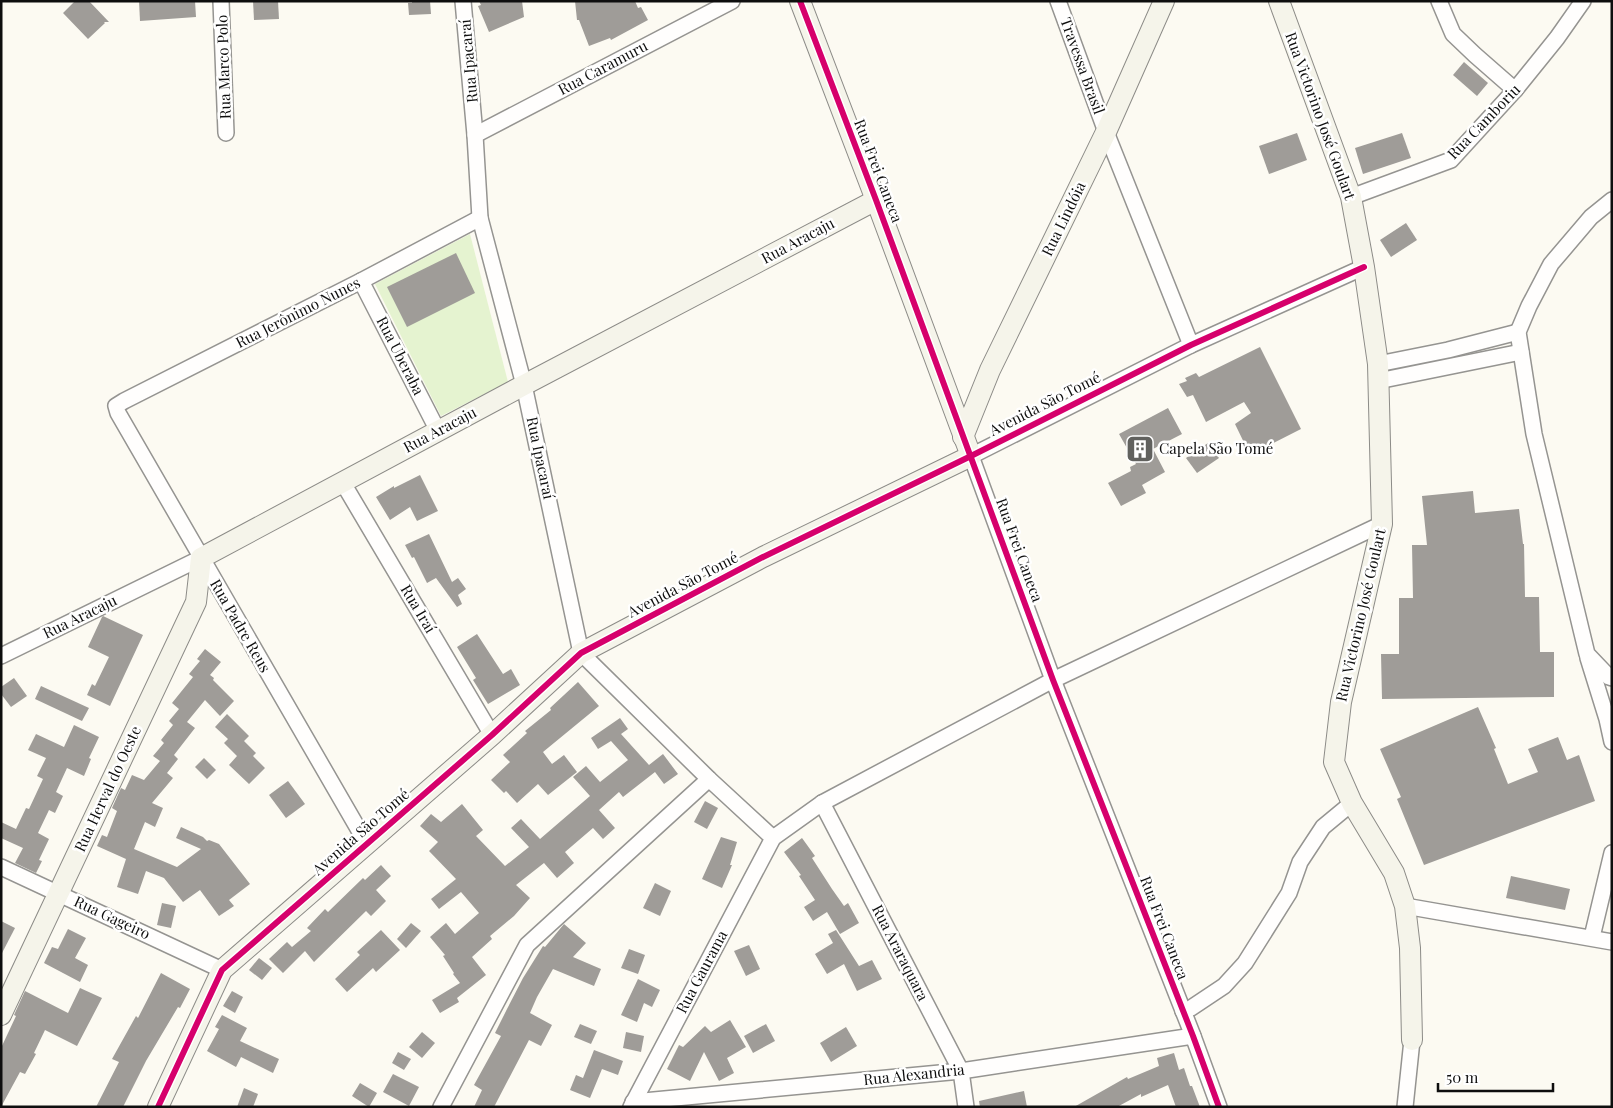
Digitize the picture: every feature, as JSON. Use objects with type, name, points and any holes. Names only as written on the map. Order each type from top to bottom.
[{"type":"street","name":"Rua Marco Polo","points":[[221,1],[226,133]]},
{"type":"street","name":"Rua Ipacaraí","points":[[463,1],[480,218],[524,385],[582,653]]},
{"type":"street","name":"Rua Caramuru","points":[[475,135],[732,1]]},
{"type":"street","name":"Rua Frei Caneca","points":[[800,1],[876,200],[1053,680],[1219,1107]]},
{"type":"street","name":"Travessa Brasil","points":[[1058,1],[1106,132],[1191,345]]},
{"type":"street","name":"Rua Lindóia","points":[[963,437],[990,370],[1106,132],[1164,1]]},
{"type":"street","name":"Rua Victorino José Goulart","points":[[1279,1],[1350,197],[1364,267],[1378,372],[1382,524],[1340,702],[1334,762],[1352,803],[1394,873],[1405,906],[1410,948],[1412,1040],[1406,1107]]},
{"type":"street","points":[[1439,1],[1453,34],[1474,55],[1515,90]]},
{"type":"street","name":"Rua Camboriu","points":[[1350,197],[1451,160],[1515,90],[1557,38],[1583,1]]},
{"type":"street","name":"Rua Aracaju","points":[[1,656],[201,558],[876,200]]},
{"type":"street","points":[[1612,200],[1591,217],[1552,264],[1518,332],[1534,434],[1587,654],[1612,742]]},
{"type":"street","name":"Rua Jerônimo Nunes","points":[[116,406],[480,218]]},
{"type":"street","name":"Avenida São Tomé","points":[[158,1107],[222,970],[492,735],[582,653],[763,557],[971,456],[1191,345],[1364,267]]},
{"type":"street","name":"Rua Uberaba","points":[[361,281],[438,431]]},
{"type":"street","points":[[1378,372],[1448,350],[1518,332]]},
{"type":"street","points":[[1378,372],[1521,352]]},
{"type":"street","name":"Rua Padre Reus","points":[[116,406],[118,413],[201,558],[367,844]]},
{"type":"street","name":"Rua Iraí","points":[[343,483],[492,735]]},
{"type":"street","points":[[582,653],[709,779],[773,838],[822,803],[1053,680],[1382,524]]},
{"type":"street","name":"Rua Herval do Oeste","points":[[1,1015],[196,602],[201,558]]},
{"type":"street","points":[[1587,654],[1612,678]]},
{"type":"street","points":[[441,1107],[527,945],[709,779]]},
{"type":"street","name":"Rua Araraquara","points":[[822,803],[961,1071],[966,1107]]},
{"type":"street","points":[[1183,1011],[1191,1008],[1224,986],[1245,963],[1289,893],[1300,862],[1323,827],[1352,803]]},
{"type":"street","name":"Rua Gaurama","points":[[632,1104],[773,838]]},
{"type":"street","points":[[1592,937],[1612,853]]},
{"type":"street","name":"Rua Gageiro","points":[[1,866],[222,970]]},
{"type":"street","points":[[1405,906],[1612,942]]},
{"type":"street","name":"Rua Alexandria","points":[[632,1104],[961,1071],[1193,1036]]},
{"type":"green space","points":[[470,234],[508,382],[441,416],[375,284]]},
{"type":"building","points":[[75,1],[89,1],[109,22],[104,22],[88,39],[63,13]]},
{"type":"building","points":[[139,1],[195,1],[196,17],[140,21]]},
{"type":"building","points":[[253,1],[278,1],[279,19],[254,20]]},
{"type":"building","points":[[412,1],[430,1],[431,14],[409,15],[408,3],[412,3]]},
{"type":"building","points":[[479,1],[522,1],[524,17],[489,32],[478,6],[481,5]]},
{"type":"building","points":[[575,1],[635,1],[638,8],[641,7],[648,20],[611,40],[610,38],[589,46],[579,20],[577,20]]},
{"type":"building","points":[[1464,62],[1488,83],[1477,96],[1453,75]]},
{"type":"building","points":[[1297,133],[1307,160],[1269,174],[1259,146]]},
{"type":"building","points":[[1402,133],[1411,158],[1363,174],[1355,148]]},
{"type":"building","points":[[1406,223],[1417,240],[1391,257],[1380,240]]},
{"type":"building","points":[[456,253],[475,293],[407,327],[387,287]]},
{"type":"building","points":[[1260,347],[1301,429],[1250,455],[1235,424],[1251,413],[1244,402],[1206,422],[1193,395],[1187,397],[1179,384],[1187,381],[1185,378],[1196,373],[1199,377]]},
{"type":"building","name":"Capela São Tomé","points":[[1168,408],[1182,434],[1153,449],[1165,472],[1142,485],[1146,493],[1121,506],[1108,483],[1131,471],[1130,467],[1136,464],[1119,434]]},
{"type":"building","points":[[1208,443],[1219,458],[1197,473],[1186,458]]},
{"type":"building","points":[[420,475],[438,511],[417,521],[410,507],[390,520],[376,497],[394,486],[394,488]]},
{"type":"building","points":[[1473,491],[1475,513],[1519,509],[1524,544],[1525,597],[1539,597],[1540,652],[1554,652],[1554,697],[1382,699],[1381,654],[1399,654],[1399,598],[1413,598],[1412,545],[1427,545],[1422,496]]},
{"type":"building","points":[[429,534],[452,582],[458,578],[466,589],[458,595],[462,604],[457,607],[436,578],[427,583],[414,557],[412,558],[405,545]]},
{"type":"building","points":[[103,616],[143,635],[110,706],[87,695],[92,684],[95,686],[109,657],[88,647]]},
{"type":"building","points":[[477,634],[503,674],[511,669],[520,685],[488,704],[473,680],[476,678],[457,647]]},
{"type":"building","points":[[205,649],[221,662],[210,675],[234,701],[220,716],[205,700],[187,722],[195,728],[174,755],[178,759],[167,773],[173,778],[152,803],[163,808],[155,827],[145,822],[134,849],[177,867],[201,849],[176,838],[181,827],[203,837],[207,841],[219,844],[250,884],[229,900],[234,906],[219,916],[200,890],[183,902],[164,878],[146,871],[138,894],[117,887],[126,859],[97,846],[102,835],[107,837],[117,811],[112,808],[121,788],[125,790],[132,775],[144,780],[160,761],[153,756],[164,743],[161,740],[173,725],[169,721],[179,709],[172,703],[193,677],[189,674],[200,661],[197,659]]},
{"type":"building","points":[[14,678],[27,696],[11,707],[1,694],[1,687]]},
{"type":"building","points":[[578,682],[599,706],[543,752],[552,764],[564,755],[577,772],[548,795],[538,784],[517,803],[506,791],[504,793],[491,780],[510,762],[503,755],[527,733],[525,731],[551,710],[550,708]]},
{"type":"building","points":[[41,686],[89,708],[82,721],[35,699]]},
{"type":"building","points":[[1478,707],[1496,748],[1494,749],[1508,784],[1538,772],[1528,749],[1558,737],[1567,760],[1579,755],[1595,801],[1424,865],[1397,799],[1401,797],[1380,749]]},
{"type":"building","points":[[227,714],[249,736],[244,741],[256,753],[253,756],[265,768],[249,784],[229,765],[237,756],[224,743],[228,739],[215,727]]},
{"type":"building","points":[[620,718],[628,729],[621,734],[649,765],[663,754],[678,774],[664,784],[655,772],[623,797],[619,792],[599,810],[615,828],[603,839],[593,828],[565,852],[574,863],[557,878],[544,863],[516,885],[530,898],[514,916],[490,936],[492,939],[472,957],[486,975],[457,998],[459,1002],[440,1013],[432,1000],[460,983],[443,956],[445,955],[430,937],[446,923],[455,934],[479,913],[461,892],[439,909],[431,899],[456,879],[429,851],[438,842],[420,826],[431,814],[441,822],[462,804],[483,830],[476,836],[505,866],[529,847],[511,828],[521,819],[540,839],[590,796],[573,777],[586,766],[600,782],[628,760],[611,741],[598,749],[591,738]]},
{"type":"building","points":[[74,725],[99,737],[89,758],[91,759],[84,776],[67,768],[56,792],[63,796],[55,813],[49,810],[38,833],[49,839],[39,860],[42,861],[36,873],[15,863],[23,848],[1,838],[1,822],[16,829],[26,808],[29,809],[43,779],[37,776],[46,758],[28,750],[36,734],[64,747]]},
{"type":"building","points":[[204,758],[216,770],[207,779],[195,767]]},
{"type":"building","points":[[288,781],[305,804],[286,818],[269,795]]},
{"type":"building","points":[[705,801],[718,808],[707,829],[694,822]]},
{"type":"building","points":[[721,837],[737,842],[730,865],[732,865],[722,888],[702,879]]},
{"type":"building","points":[[802,838],[815,856],[812,858],[832,889],[844,906],[848,903],[859,923],[840,934],[827,912],[813,921],[804,907],[815,900],[799,876],[801,875],[784,852]]},
{"type":"building","points":[[381,865],[391,876],[376,890],[386,901],[371,916],[366,911],[314,962],[305,951],[283,973],[269,959],[287,942],[292,947],[311,931],[307,928],[325,909],[328,912],[363,878],[365,880]]},
{"type":"building","points":[[1511,876],[1570,889],[1565,910],[1506,898]]},
{"type":"building","points":[[655,883],[671,891],[660,916],[643,908]]},
{"type":"building","points":[[162,903],[176,906],[171,928],[157,925]]},
{"type":"building","points":[[1,921],[15,928],[1,955]]},
{"type":"building","points":[[411,923],[421,931],[406,948],[397,939]]},
{"type":"building","points":[[564,924],[586,943],[573,957],[601,969],[594,986],[553,969],[530,1013],[552,1025],[541,1046],[529,1040],[494,1107],[474,1107],[482,1090],[474,1085],[501,1036],[495,1033],[523,978],[543,946],[545,947]]},
{"type":"building","points":[[68,929],[86,938],[75,958],[88,965],[80,982],[44,963],[52,947],[58,949]]},
{"type":"building","points":[[381,930],[400,950],[376,972],[373,968],[347,992],[335,979],[360,955],[357,952]]},
{"type":"building","points":[[836,930],[859,966],[872,960],[882,979],[857,991],[844,964],[827,974],[815,954],[833,943],[828,934]]},
{"type":"building","points":[[749,945],[760,969],[746,976],[734,951]]},
{"type":"building","points":[[629,949],[645,955],[638,974],[621,968]]},
{"type":"building","points":[[259,958],[272,968],[262,980],[249,970]]},
{"type":"building","points":[[161,973],[190,989],[146,1061],[123,1107],[96,1107],[119,1062],[112,1059],[136,1016],[138,1018]]},
{"type":"building","points":[[638,979],[660,990],[652,1007],[644,1003],[637,1022],[621,1015]]},
{"type":"building","points":[[80,988],[102,998],[77,1046],[45,1030],[34,1053],[36,1054],[25,1074],[20,1072],[1,1107],[1,1048],[25,991],[68,1013]]},
{"type":"building","points":[[232,991],[243,997],[235,1013],[223,1006]]},
{"type":"building","points":[[222,1015],[247,1028],[240,1041],[279,1059],[273,1073],[241,1057],[236,1067],[207,1051],[219,1029],[215,1027]]},
{"type":"building","points":[[730,1020],[746,1047],[727,1058],[734,1073],[719,1081],[704,1052],[690,1081],[667,1069],[679,1045],[683,1047],[705,1026],[711,1032]]},
{"type":"building","points":[[580,1024],[597,1031],[591,1044],[574,1037]]},
{"type":"building","points":[[766,1024],[775,1041],[753,1053],[744,1036]]},
{"type":"building","points":[[846,1027],[857,1046],[831,1062],[820,1043]]},
{"type":"building","points":[[422,1032],[435,1043],[422,1058],[409,1047]]},
{"type":"building","points":[[626,1032],[644,1036],[641,1052],[623,1048]]},
{"type":"building","points":[[594,1050],[623,1061],[618,1075],[602,1069],[590,1098],[570,1090],[576,1075],[583,1078]]},
{"type":"building","points":[[398,1052],[411,1059],[404,1070],[392,1063]]},
{"type":"building","points":[[1174,1053],[1179,1070],[1184,1068],[1200,1107],[1176,1107],[1168,1085],[1141,1097],[1141,1094],[1117,1107],[1074,1107],[1127,1077],[1128,1079],[1159,1066],[1157,1058]]},
{"type":"building","points":[[393,1074],[419,1087],[409,1106],[383,1092]]},
{"type":"building","points":[[360,1083],[377,1093],[369,1107],[352,1096]]},
{"type":"building","points":[[244,1088],[258,1094],[253,1107],[237,1107]]},
{"type":"building","points":[[1024,1091],[1027,1107],[980,1107],[979,1101]]},
{"type":"cycle path","points":[[800,1],[876,200],[1053,680],[1219,1107]]},
{"type":"cycle path","points":[[158,1107],[222,970],[492,735],[581,653],[763,557],[971,456],[1191,345],[1364,267]]},
{"type":"place","name":"Capela São Tomé","points":[[1140,449]]}]
